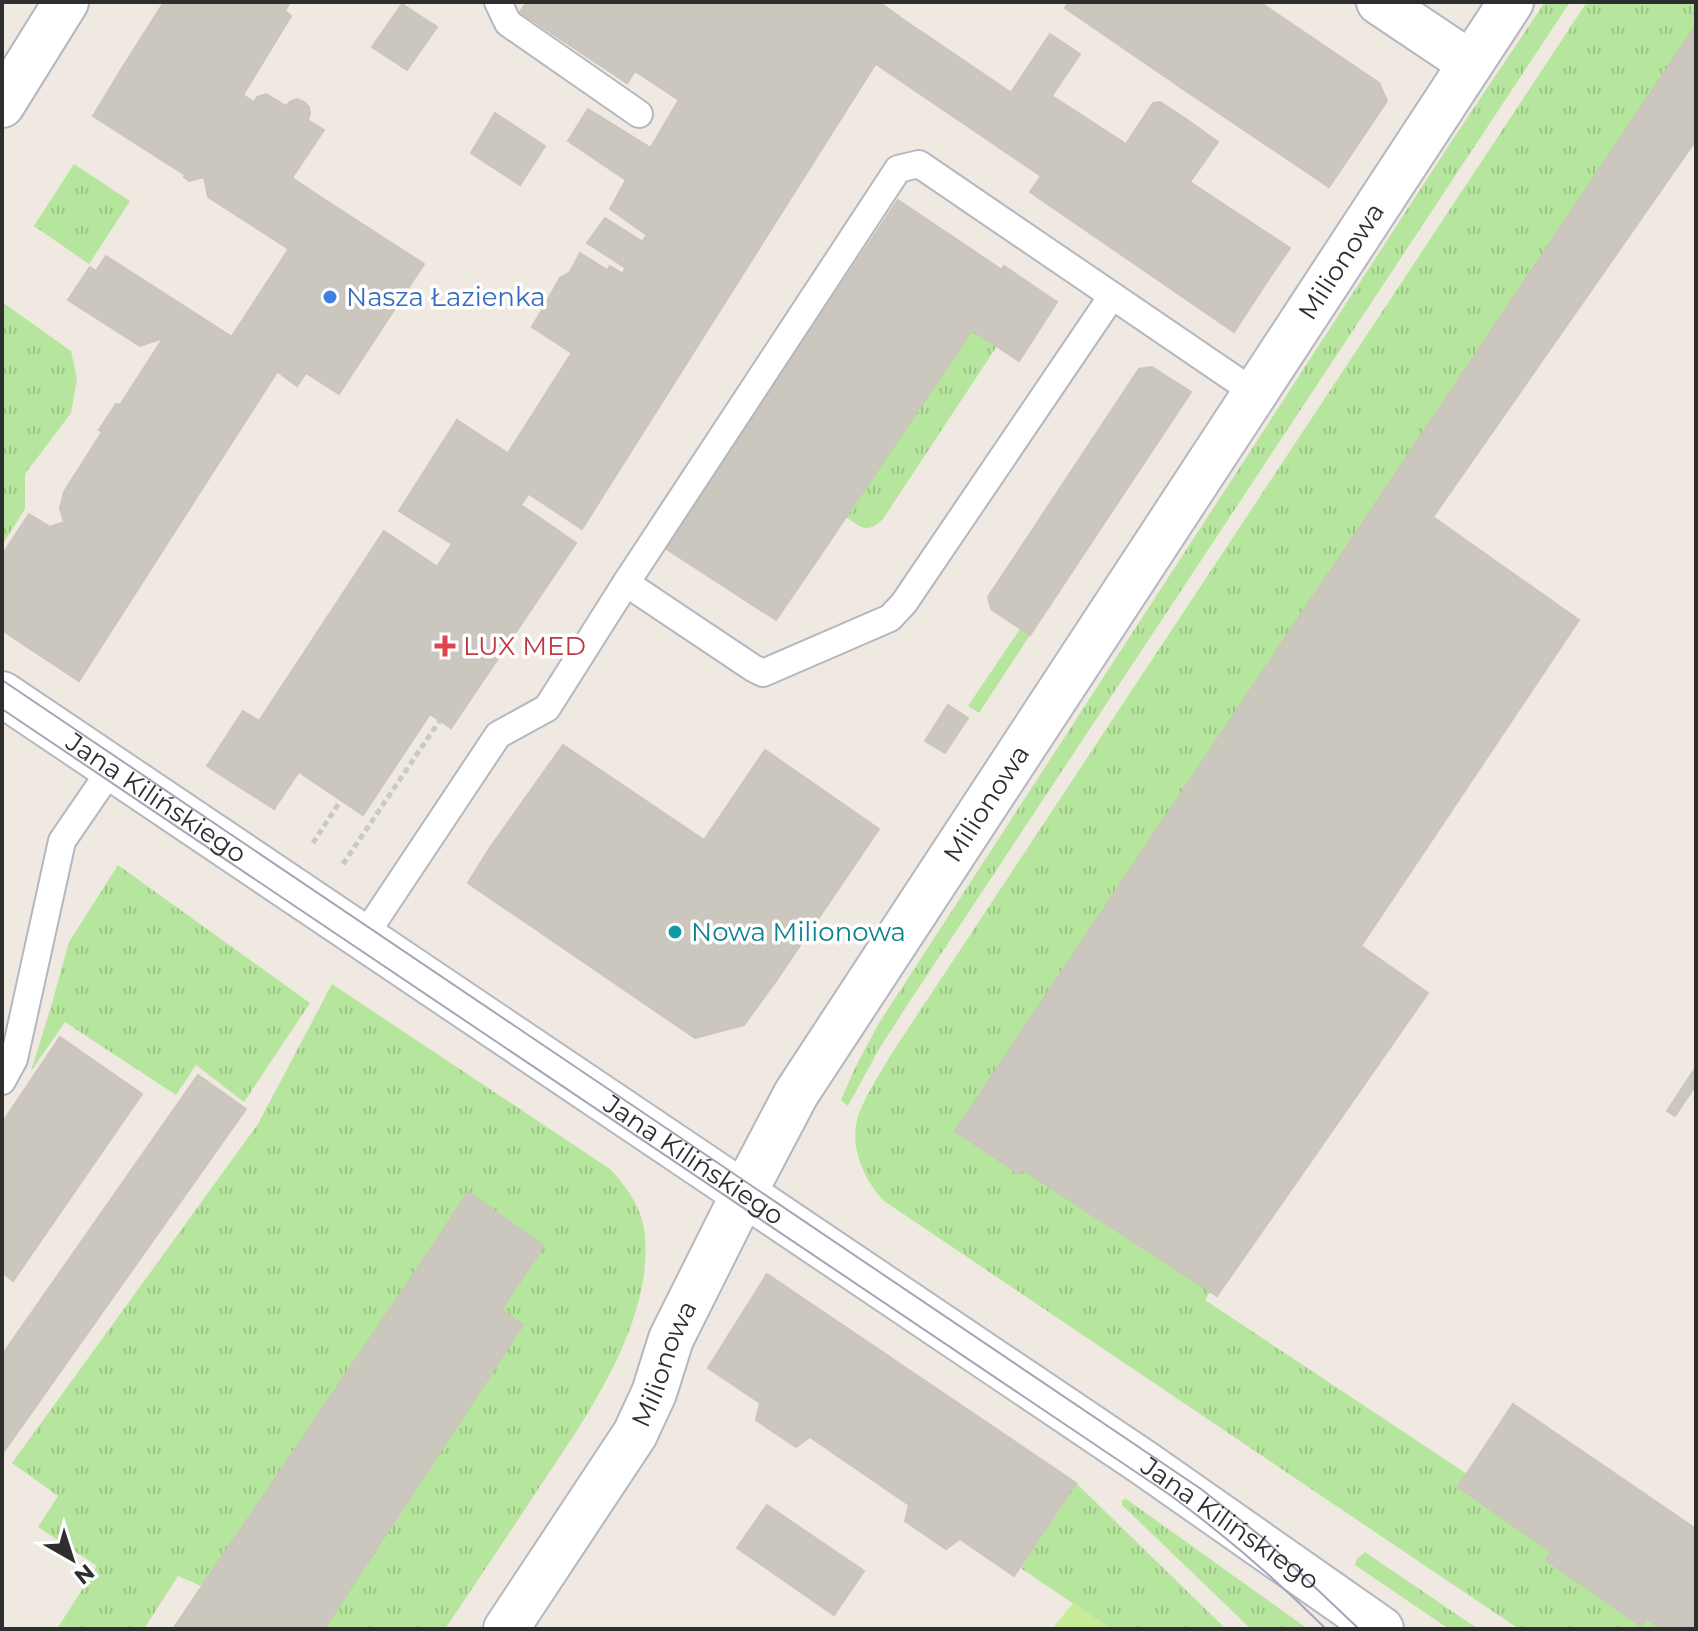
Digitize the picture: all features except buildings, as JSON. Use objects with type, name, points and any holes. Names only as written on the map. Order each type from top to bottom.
[{"type":"street","points":[[2,105],[66,2]]},
{"type":"street","points":[[1379,2],[1470,63]]},
{"type":"street","name":"Milionowa","points":[[506,1629],[635,1434],[654,1393],[671,1339],[796,1094],[1511,2]]},
{"type":"street","name":"Jana Kilińskiego","points":[[2,694],[1131,1454],[1381,1629]]},
{"type":"lane","points":[[498,2],[508,23],[639,114]]},
{"type":"lane","points":[[363,938],[498,735],[547,708],[898,169],[919,164],[1255,393]]},
{"type":"lane","points":[[626,583],[763,673],[890,618],[904,603],[1112,296]]},
{"type":"lane","points":[[2,1081],[14,1059],[62,841],[112,768]]},
{"type":"path","points":[[342,865],[440,720]]},
{"type":"path","points":[[311,846],[341,800]]},
{"type":"green space","points":[[1545,2],[1570,2],[906,1007],[848,1106],[841,1100],[879,1023]]},
{"type":"green space","points":[[1587,2],[1696,2],[1696,25],[955,1131],[1018,1174],[1023,1170],[1210,1292],[1205,1300],[1467,1474],[1458,1487],[1551,1552],[1547,1561],[1641,1626],[1647,1619],[1662,1629],[1519,1629],[884,1201],[864,1172],[855,1137],[859,1113],[890,1056]]},
{"type":"green space","points":[[74,164],[130,201],[89,264],[34,226]]},
{"type":"green space","points":[[2,302],[71,351],[77,379],[71,413],[25,474],[25,509],[2,545]]},
{"type":"green space","points":[[972,330],[997,346],[883,519],[868,528],[856,524],[846,517]]},
{"type":"green space","points":[[1020,629],[1030,635],[979,713],[968,706]]},
{"type":"green space","points":[[118,865],[310,1003],[244,1102],[196,1065],[176,1095],[65,1022],[31,1071],[69,942]]},
{"type":"green space","points":[[332,984],[617,1176],[638,1209],[645,1238],[644,1272],[625,1341],[610,1374],[572,1439],[445,1629],[301,1629],[178,1576],[144,1629],[57,1629],[97,1566],[38,1527],[58,1496],[12,1463],[258,1124]]},
{"type":"green space","points":[[1076,1483],[1226,1629],[1111,1629],[1019,1567]]},
{"type":"green space","points":[[1126,1499],[1308,1629],[1251,1629],[1122,1505],[1122,1500]]},
{"type":"green space","points":[[1365,1552],[1478,1629],[1449,1629],[1355,1565]]},
{"type":"green space","points":[[1073,1603],[1111,1629],[1052,1629]]},
{"type":"tram line","points":[[2,680],[1201,1489],[1263,1538],[1359,1629]]},
{"type":"tram line","points":[[2,709],[1170,1495],[1251,1559],[1326,1629]]},
{"type":"place","name":"Nasza Łazienka","points":[[330,297]]},
{"type":"place","name":"LUX MED","points":[[445,646]]},
{"type":"place","name":"Nowa Milionowa","points":[[675,932]]}]
